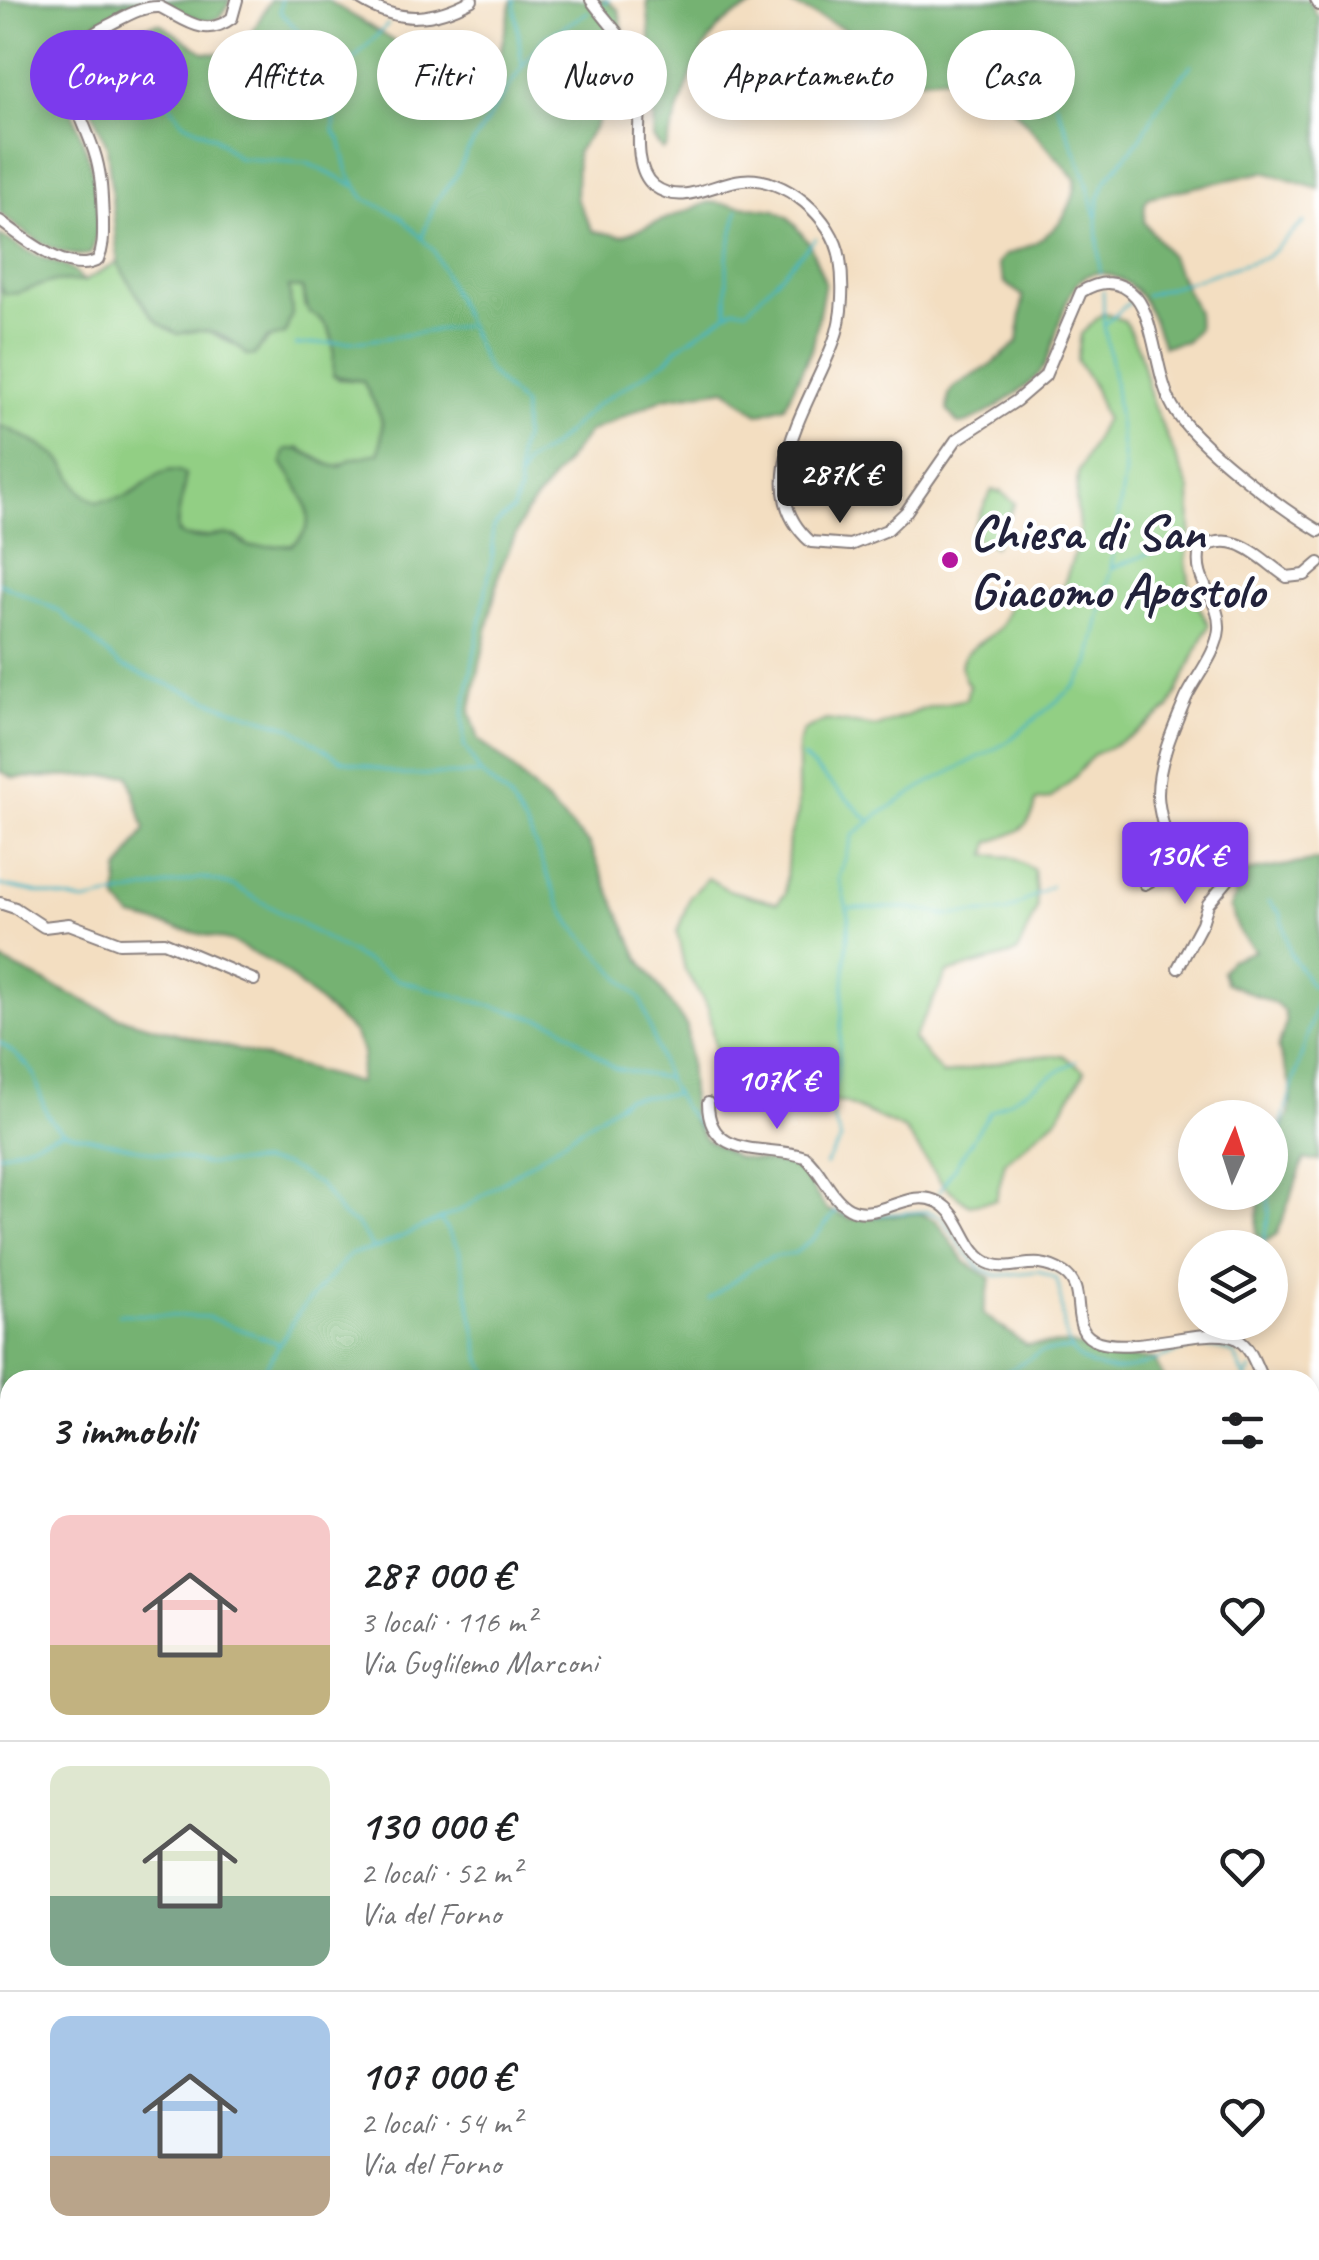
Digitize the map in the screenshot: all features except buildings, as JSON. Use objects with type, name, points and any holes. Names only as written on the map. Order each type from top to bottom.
[{"type":"street","points":[[0,221],[61,259],[86,265],[98,260],[103,244],[102,189],[93,149],[72,97],[68,77],[74,54],[94,32],[136,11],[160,7],[194,26],[212,28],[232,18],[237,0]]},
{"type":"street","points":[[361,0],[387,14],[419,18],[454,10],[472,0]]},
{"type":"street","points":[[591,0],[637,64],[641,161],[650,183],[667,192],[693,194],[740,180],[754,180],[788,192],[831,229],[842,271],[840,318],[835,340],[792,434],[784,490],[789,517],[812,542],[850,545],[888,530],[906,512],[956,440],[1016,401],[1045,376],[1081,292],[1103,282],[1123,287],[1138,300],[1166,392],[1184,422],[1232,465],[1319,531]]},
{"type":"street","points":[[1145,884],[1168,871],[1171,862],[1158,792],[1166,752],[1186,698],[1216,642],[1219,626],[1216,608],[1199,577],[1200,549],[1207,544],[1239,543],[1254,549],[1286,577],[1305,575],[1319,563]]},
{"type":"street","points":[[1168,871],[1176,878],[1204,874],[1224,859],[1239,858],[1234,874],[1208,904],[1178,968]]},
{"type":"street","points":[[0,904],[15,908],[44,928],[70,924],[119,943],[164,942],[254,980]]},
{"type":"street","points":[[708,1103],[710,1121],[724,1138],[755,1151],[804,1157],[851,1209],[864,1212],[908,1199],[927,1198],[953,1214],[978,1256],[986,1262],[1000,1266],[1038,1263],[1069,1276],[1075,1284],[1081,1329],[1092,1340],[1125,1346],[1229,1334],[1243,1343],[1258,1370]]},
{"type":"green space","points":[[0,0],[147,0],[103,19],[89,30],[30,30],[30,120],[75,120],[93,174],[97,231],[90,254],[55,249],[0,213]]},
{"type":"green space","points":[[158,0],[230,0],[224,13],[207,21]]},
{"type":"green space","points":[[270,0],[327,0],[377,31],[377,120],[507,120],[505,30],[512,0],[605,0],[619,10],[623,30],[527,30],[527,120],[598,120],[577,151],[576,198],[593,231],[622,236],[709,202],[775,210],[789,218],[809,243],[825,282],[813,346],[785,406],[758,414],[726,389],[664,398],[589,432],[525,514],[500,570],[470,712],[479,740],[589,844],[639,958],[687,1027],[693,1121],[705,1139],[737,1157],[798,1167],[826,1209],[851,1219],[920,1213],[937,1221],[965,1262],[991,1278],[983,1314],[1026,1345],[1071,1344],[1115,1357],[1154,1359],[1159,1370],[0,1370],[0,960],[118,1017],[358,1083],[363,1052],[353,1032],[279,967],[232,942],[132,917],[117,901],[119,871],[145,829],[129,775],[14,778],[0,771],[0,426],[58,457],[78,488],[97,502],[129,495],[163,473],[185,474],[178,533],[190,538],[231,536],[250,547],[292,545],[307,526],[306,504],[282,462],[285,450],[299,450],[340,467],[351,459],[379,453],[382,422],[378,409],[363,381],[333,376],[330,331],[309,313],[302,288],[289,287],[292,314],[285,334],[266,339],[254,355],[248,356],[233,342],[216,334],[178,334],[161,324],[141,301],[118,262],[107,146],[96,120],[188,120],[188,42],[208,53],[208,120],[357,120],[357,30],[254,30]]},
{"type":"green space","points":[[647,0],[765,0],[717,30],[687,30],[687,89],[662,150],[653,138],[653,120],[667,120],[667,30],[650,30]]},
{"type":"green space","points":[[782,0],[1308,0],[1319,18],[1319,189],[1264,172],[1149,197],[1144,222],[1170,256],[1197,312],[1198,328],[1187,341],[1163,346],[1139,294],[1122,280],[1094,273],[1081,279],[1072,291],[1041,371],[1002,403],[958,424],[947,410],[954,387],[991,365],[1018,342],[1023,296],[1005,283],[998,264],[1005,255],[1050,232],[1065,215],[1074,192],[1076,179],[1023,120],[1075,120],[1075,30],[947,30],[947,77],[927,79],[927,30],[845,29]]},
{"type":"green space","points":[[159,23],[170,30],[127,30]]},
{"type":"green space","points":[[0,235],[31,253],[72,269],[84,281],[50,282],[5,294],[0,285]]},
{"type":"green space","points":[[118,262],[141,301],[161,324],[178,334],[204,329],[254,355],[292,314],[289,286],[302,288],[305,307],[329,330],[338,379],[363,381],[381,422],[379,453],[333,467],[299,448],[282,462],[301,493],[308,515],[302,536],[292,546],[250,547],[236,536],[183,537],[176,520],[185,487],[161,473],[124,498],[97,502],[78,488],[58,457],[0,426],[0,285],[5,293],[18,293],[50,282],[84,281]]},
{"type":"green space","points":[[1103,313],[1125,321],[1139,350],[1152,402],[1190,490],[1191,531],[1186,561],[1191,593],[1209,625],[1169,709],[1134,735],[1093,755],[1050,799],[1036,801],[1026,824],[990,842],[987,855],[1011,857],[1034,870],[1037,908],[1017,953],[947,973],[913,1039],[943,1075],[1022,1057],[1063,1055],[1085,1071],[1058,1117],[1005,1162],[996,1200],[969,1205],[943,1185],[905,1130],[845,1103],[769,1095],[728,1084],[716,1056],[708,1008],[685,970],[677,932],[690,897],[708,878],[728,890],[777,903],[785,894],[789,839],[798,813],[798,744],[803,731],[826,720],[877,727],[926,708],[966,699],[969,686],[963,674],[964,656],[1002,624],[1011,600],[1063,587],[1080,537],[1078,473],[1105,419],[1092,384],[1077,361],[1081,334]]},
{"type":"green space","points":[[992,490],[1000,491],[1015,503],[994,546],[969,536]]},
{"type":"green space","points":[[1319,860],[1319,1161],[1304,1160],[1288,1204],[1288,1117],[1292,1090],[1278,1048],[1286,1023],[1284,1011],[1226,983],[1222,971],[1230,960],[1255,951],[1239,932],[1230,907],[1246,872]]},
{"type":"green space","points":[[1258,1210],[1286,1210],[1278,1230],[1256,1230]]},
{"type":"waterway","points":[[281,0],[280,12],[301,34],[335,104],[334,132],[340,139],[348,173],[365,199],[400,216],[434,251],[488,371],[523,406],[519,491],[513,510],[493,530],[493,552],[463,716],[464,745],[481,774],[509,798],[530,833],[572,925],[641,1000],[666,1078],[681,1105],[702,1129],[718,1140]]},
{"type":"waterway","points":[[514,0],[522,65]]},
{"type":"waterway","points":[[604,3],[609,0]]},
{"type":"waterway","points":[[422,237],[436,201],[456,176],[467,152],[522,67],[544,39],[588,12]]},
{"type":"waterway","points":[[357,56],[388,24]]},
{"type":"waterway","points":[[1100,274],[1097,222],[1105,182],[1191,65]]},
{"type":"waterway","points":[[182,120],[214,137],[238,158],[307,163],[355,186]]},
{"type":"waterway","points":[[1063,120],[1096,216]]},
{"type":"waterway","points":[[727,311],[727,257],[738,210]]},
{"type":"waterway","points":[[1146,295],[1267,257],[1304,222]]},
{"type":"waterway","points":[[520,478],[526,463],[551,447],[596,405],[667,360],[677,348],[735,308],[747,310],[816,238]]},
{"type":"waterway","points":[[825,1165],[841,1140],[829,1106],[837,1078],[849,917],[839,877],[853,835],[923,786],[1006,743],[1074,687],[1089,665],[1111,568],[1125,472],[1104,325],[1103,291]]},
{"type":"waterway","points":[[1105,324],[1132,300]]},
{"type":"waterway","points":[[296,345],[365,341],[464,326]]},
{"type":"waterway","points":[[1112,568],[1184,540]]},
{"type":"waterway","points":[[0,583],[59,611],[121,666],[229,708],[291,727],[341,760],[403,775],[480,774]]},
{"type":"waterway","points":[[803,757],[869,820]]},
{"type":"waterway","points":[[0,885],[84,902],[202,878],[234,886],[398,980],[558,1024],[614,1068],[664,1078]]},
{"type":"waterway","points":[[850,908],[909,908],[948,915],[1006,912],[1051,886]]},
{"type":"waterway","points":[[1268,901],[1281,914],[1290,953],[1311,985],[1319,988]]},
{"type":"waterway","points":[[1288,1101],[1319,996]]},
{"type":"waterway","points":[[0,1042],[32,1071],[47,1114],[64,1132],[205,1164],[284,1165],[320,1185],[343,1217],[356,1224],[373,1248]]},
{"type":"waterway","points":[[938,1193],[990,1112],[1076,1061]]},
{"type":"waterway","points":[[264,1370],[298,1313],[350,1254],[374,1249],[463,1209],[626,1098],[674,1094]]},
{"type":"waterway","points":[[0,1154],[63,1132]]},
{"type":"waterway","points":[[763,1155],[797,1166],[823,1189]]},
{"type":"waterway","points":[[835,1203],[845,1213],[857,1215]]},
{"type":"waterway","points":[[709,1299],[757,1264],[795,1253],[816,1236],[839,1208]]},
{"type":"waterway","points":[[1266,1230],[1269,1210]]},
{"type":"waterway","points":[[875,1215],[926,1211],[942,1217],[981,1268],[997,1276],[1039,1271],[1056,1279],[1064,1326],[1076,1356],[1112,1370]]},
{"type":"waterway","points":[[440,1219],[459,1249],[481,1361],[487,1370]]},
{"type":"waterway","points":[[118,1314],[207,1317],[278,1343]]},
{"type":"waterway","points":[[1123,1370],[1201,1347],[1234,1354],[1241,1370]]},
{"type":"waterway","points":[[1010,1370],[1041,1352],[1071,1349]]},
{"type":"waterway","points":[[1112,1370],[1123,1370]]},
{"type":"place","name":"Chiesa di San Giacomo Apostolo","points":[[950,560]]}]
